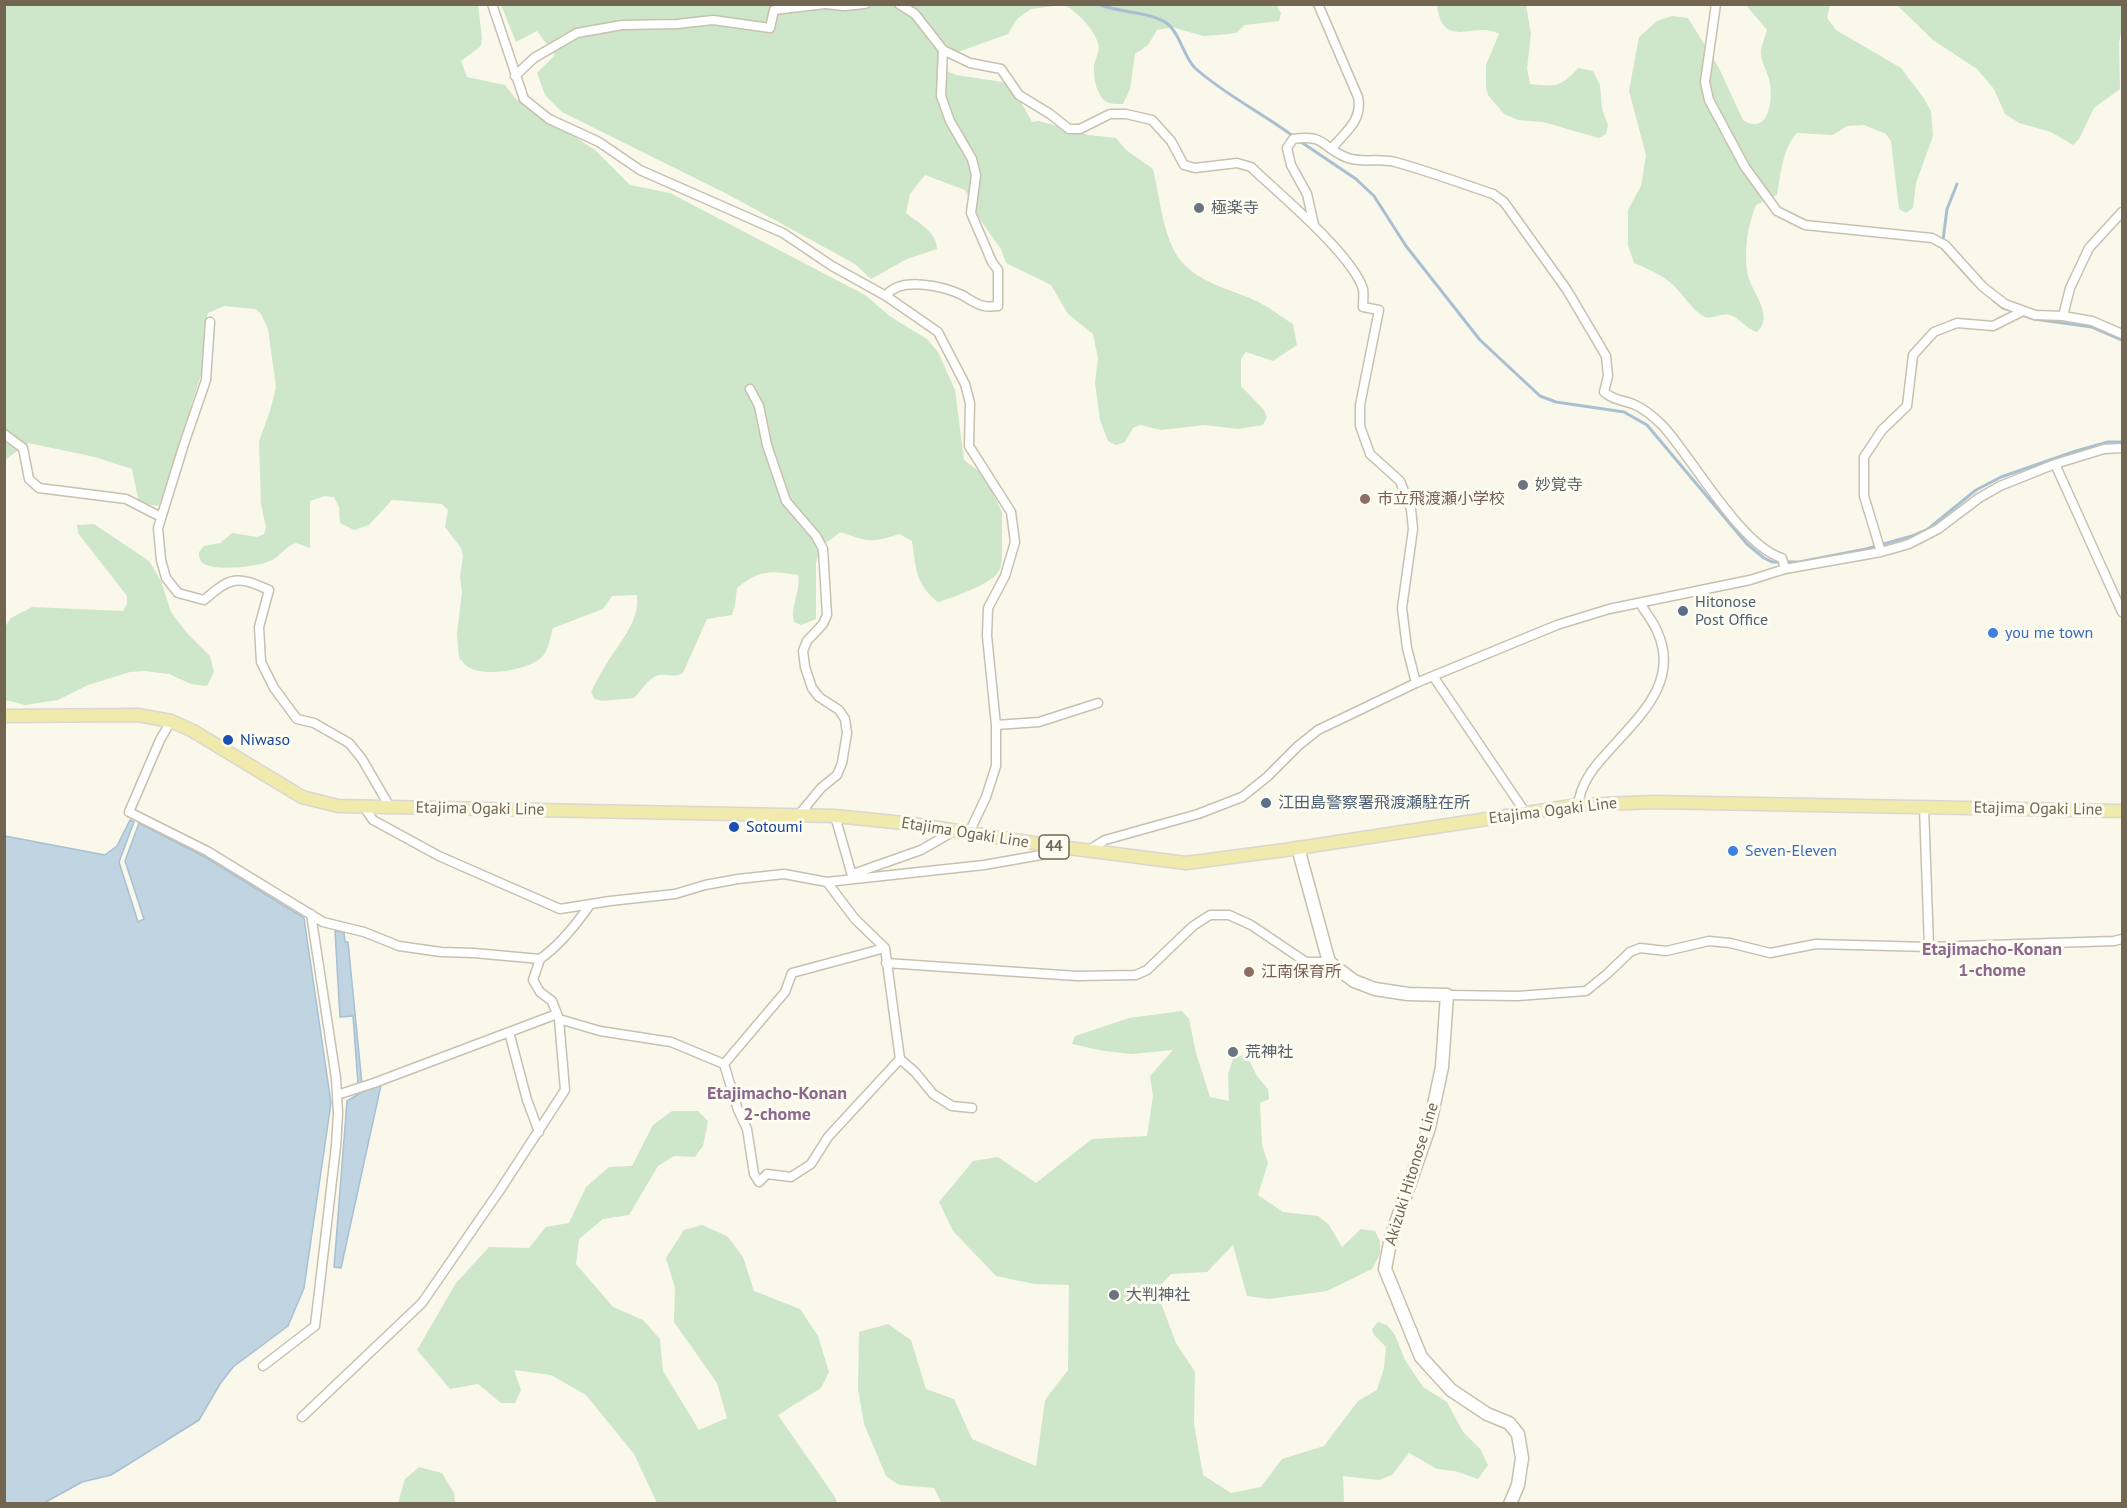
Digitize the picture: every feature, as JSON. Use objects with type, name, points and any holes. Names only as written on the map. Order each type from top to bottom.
[{"type":"main road","name":"Etajima Ogaki Line","points":[[4,716],[138,715],[171,721],[193,731],[302,797],[329,805],[835,816],[913,824],[1053,846],[1186,863],[1206,862],[1578,805],[1654,802],[2122,811]]},
{"type":"main road","points":[[1298,848],[1329,962],[1354,981],[1375,989],[1408,994],[1447,995]]},
{"type":"main road","name":"Akizuki Hitonose Line","points":[[1447,995],[1442,1067],[1431,1118],[1391,1237],[1385,1269],[1420,1357],[1450,1390],[1487,1414],[1509,1423],[1518,1434],[1522,1458],[1518,1485],[1510,1503]]},
{"type":"street","points":[[492,4],[524,99],[549,119],[598,142],[639,170],[783,233],[832,266],[886,296],[938,332],[965,384],[970,403],[969,446],[1011,512],[1015,542],[1005,576],[988,608],[987,636],[996,725],[996,766],[986,797],[969,833]]},
{"type":"street","points":[[515,76],[534,58],[577,33],[622,25],[677,24],[712,20],[770,28],[774,10],[825,4],[844,6],[865,4]]},
{"type":"street","points":[[899,4],[915,14],[943,50],[970,63],[1001,69],[1019,95],[1069,129],[1080,129],[1110,114],[1126,114],[1152,120],[1171,141],[1184,165],[1196,168],[1237,163],[1251,167],[1352,267],[1363,290],[1363,307],[1379,310],[1360,405],[1360,426],[1370,454],[1400,481],[1412,509],[1413,529],[1402,608],[1407,648],[1416,683]]},
{"type":"street","points":[[1318,4],[1360,106],[1359,116],[1330,149]]},
{"type":"street","points":[[1716,4],[1705,82],[1709,100],[1745,167],[1777,211],[1805,225],[1932,238],[1945,245],[1983,287],[2005,304],[2035,315],[2063,316],[2092,321],[2122,334]]},
{"type":"street","points":[[886,296],[891,290],[916,284],[960,294],[982,306],[998,306],[998,270],[992,262],[971,213],[976,175],[972,159],[950,121],[941,96],[943,50]]},
{"type":"street","points":[[1315,228],[1307,194],[1291,165],[1287,148],[1293,139],[1310,136],[1348,158],[1362,161],[1392,161],[1493,194],[1504,202],[1567,290],[1606,356],[1608,376],[1604,392],[1611,398],[1635,405],[1661,424],[1750,538],[1784,564]]},
{"type":"street","points":[[2063,316],[2070,288],[2089,248],[2122,212]]},
{"type":"street","points":[[1881,552],[1864,496],[1864,457],[1882,430],[1907,406],[1913,355],[1934,332],[1957,323],[1993,326],[2023,311]]},
{"type":"street","points":[[210,322],[206,380],[159,528],[161,560],[166,578],[178,593],[204,600],[224,583],[243,579],[268,590],[259,627],[261,662],[273,688],[297,719],[314,723],[349,743],[362,759],[390,807]]},
{"type":"street","points":[[750,388],[759,406],[767,445],[786,501],[816,536],[823,549],[827,615],[823,624],[807,641],[803,651],[805,667],[812,688],[819,697],[839,710],[845,719],[848,733],[837,776],[821,788],[798,816]]},
{"type":"street","points":[[4,434],[22,448],[29,479],[39,488],[126,499],[161,517]]},
{"type":"street","points":[[1089,850],[1105,840],[1198,814],[1242,797],[1318,730],[1416,683],[1586,615],[1750,580],[1784,564],[1881,552],[1927,537],[1979,498],[2000,486],[2055,464],[2103,449],[2122,448]]},
{"type":"street","points":[[2055,464],[2122,612]]},
{"type":"street","points":[[1578,805],[1580,792],[1591,771],[1653,700],[1660,685],[1663,666],[1662,647],[1657,630],[1640,603]]},
{"type":"street","points":[[1433,676],[1525,812]]},
{"type":"street","points":[[996,725],[1039,722],[1098,703]]},
{"type":"street","points":[[171,721],[160,740],[129,812],[207,851],[323,922],[364,932],[399,946],[441,952],[540,959]]},
{"type":"street","points":[[364,807],[373,820],[439,856],[560,909],[675,894],[705,885],[784,874],[826,882],[853,877],[984,866],[1041,855],[1053,846]]},
{"type":"street","points":[[1924,807],[1929,947]]},
{"type":"street","points":[[835,816],[853,877]]},
{"type":"street","points":[[853,877],[921,850],[954,830]]},
{"type":"street","points":[[826,882],[855,919],[885,948],[900,1059],[915,1072],[933,1094],[952,1106],[972,1108]]},
{"type":"street","points":[[302,1417],[422,1303],[539,1132],[565,1090],[558,1017],[552,1001],[540,992],[533,980],[540,959],[552,951],[589,906]]},
{"type":"street","points":[[263,1366],[315,1326],[336,1146],[337,1095],[311,914]]},
{"type":"street","points":[[886,963],[1077,976],[1136,975],[1147,970],[1193,926],[1210,915],[1229,915],[1251,925],[1306,962],[1329,962]]},
{"type":"street","points":[[1447,995],[1517,996],[1586,991],[1629,952],[1640,948],[1665,951],[1709,941],[1770,952],[1816,944],[1929,947],[2122,939]]},
{"type":"street","points":[[724,1064],[785,992],[792,973],[885,948]]},
{"type":"street","points":[[337,1095],[509,1032],[558,1017],[600,1031],[671,1042],[724,1064]]},
{"type":"street","points":[[509,1032],[527,1100],[539,1132]]},
{"type":"street","points":[[724,1064],[738,1110],[747,1128],[754,1174],[759,1182],[767,1174],[791,1177],[812,1164],[828,1137],[900,1059]]},
{"type":"green space","points":[[1276,4],[1281,13],[1279,21],[1245,25],[1236,33],[1203,36],[1172,27],[1157,30],[1148,45],[1135,54],[1130,89],[1123,104],[1109,103],[1101,97],[1094,71],[1099,49],[1098,43],[1084,21],[1065,5]]},
{"type":"green space","points":[[5,5],[478,5],[481,46],[461,61],[467,77],[505,85],[515,98],[595,150],[630,185],[670,193],[865,295],[891,317],[927,339],[938,352],[955,390],[964,460],[984,475],[1002,512],[1001,567],[996,575],[977,587],[938,602],[925,589],[918,575],[912,541],[899,534],[870,540],[841,532],[821,546],[816,563],[816,619],[801,625],[794,622],[793,610],[799,581],[798,575],[772,572],[759,574],[737,588],[732,615],[707,619],[683,673],[655,676],[634,698],[602,701],[595,699],[591,692],[632,622],[637,605],[637,595],[612,596],[603,609],[553,628],[546,652],[535,662],[506,671],[477,671],[459,658],[457,634],[463,556],[461,548],[445,527],[448,510],[442,504],[392,500],[369,525],[354,530],[340,523],[339,507],[334,497],[325,496],[310,501],[310,548],[296,543],[270,561],[247,566],[227,568],[210,566],[201,561],[199,552],[204,546],[220,543],[232,533],[257,537],[264,534],[266,527],[261,504],[259,441],[276,387],[268,329],[261,314],[255,309],[224,306],[208,313],[204,328],[202,372],[159,506],[139,503],[132,469],[95,457],[28,443],[5,460]]},
{"type":"green space","points":[[501,5],[1062,5],[1031,9],[1017,19],[1008,34],[947,56],[940,61],[940,68],[956,75],[1003,82],[1016,93],[1032,122],[1039,121],[1089,135],[1116,138],[1126,150],[1153,169],[1166,230],[1175,252],[1188,269],[1215,285],[1259,302],[1293,324],[1297,345],[1273,361],[1246,352],[1241,359],[1241,386],[1264,410],[1267,417],[1263,425],[1238,429],[1205,425],[1161,430],[1140,425],[1133,428],[1125,442],[1116,445],[1108,441],[1100,420],[1095,383],[1098,358],[1093,334],[1068,314],[1051,285],[1006,263],[1001,249],[981,221],[965,190],[925,175],[910,194],[906,213],[930,233],[937,249],[907,259],[871,279],[855,264],[729,195],[562,112],[545,95],[537,73],[555,55],[537,31],[516,42]]},
{"type":"green space","points":[[1437,5],[1526,5],[1531,34],[1527,68],[1530,84],[1557,84],[1567,79],[1578,68],[1593,71],[1600,85],[1602,109],[1608,125],[1606,134],[1599,138],[1543,122],[1518,120],[1504,114],[1488,95],[1486,87],[1486,65],[1499,34],[1480,30],[1453,31],[1446,27],[1440,19]]},
{"type":"green space","points":[[1746,5],[1830,5],[1827,18],[1836,30],[1901,68],[1931,111],[1933,136],[1916,183],[1913,208],[1906,213],[1899,209],[1891,141],[1886,134],[1864,125],[1847,126],[1833,135],[1797,133],[1785,154],[1777,195],[1756,205],[1749,229],[1746,245],[1747,271],[1764,318],[1757,332],[1730,315],[1710,318],[1703,316],[1670,282],[1634,263],[1628,245],[1628,210],[1641,186],[1646,155],[1629,91],[1639,37],[1657,21],[1672,16],[1688,18],[1718,66],[1743,120],[1751,124],[1758,124],[1767,115],[1771,99],[1769,80],[1761,53],[1767,30]]},
{"type":"green space","points":[[1897,5],[2122,5],[2119,43],[2120,89],[2094,108],[2079,139],[2073,145],[2051,132],[2019,123],[2005,114],[1994,89],[1977,69],[1933,40]]},
{"type":"green space","points":[[94,524],[149,561],[161,581],[171,612],[186,632],[210,656],[214,672],[207,686],[191,684],[169,674],[130,672],[88,685],[58,700],[25,705],[5,700],[5,627],[11,618],[32,607],[123,611],[127,604],[127,596],[78,533],[77,525]]},
{"type":"green space","points":[[1182,1011],[1189,1019],[1196,1053],[1210,1097],[1229,1101],[1228,1074],[1233,1059],[1246,1054],[1257,1076],[1268,1089],[1269,1099],[1260,1103],[1262,1145],[1268,1163],[1258,1195],[1283,1212],[1318,1216],[1329,1225],[1342,1247],[1361,1229],[1375,1231],[1380,1241],[1380,1254],[1372,1269],[1327,1291],[1269,1299],[1247,1296],[1233,1245],[1207,1272],[1171,1274],[1156,1290],[1176,1343],[1195,1372],[1194,1424],[1203,1475],[1231,1493],[1261,1487],[1282,1459],[1324,1446],[1358,1401],[1377,1390],[1384,1368],[1386,1347],[1374,1335],[1372,1329],[1378,1322],[1387,1325],[1395,1335],[1405,1360],[1423,1387],[1447,1402],[1463,1432],[1481,1450],[1488,1465],[1478,1479],[1455,1471],[1437,1469],[1409,1453],[1392,1475],[1379,1480],[1343,1476],[1344,1503],[942,1504],[934,1488],[899,1485],[886,1476],[864,1424],[858,1389],[859,1332],[888,1324],[911,1340],[926,1389],[954,1399],[972,1439],[1036,1466],[1045,1400],[1068,1370],[1069,1285],[1034,1284],[996,1276],[953,1231],[939,1202],[973,1161],[998,1157],[1036,1183],[1092,1139],[1147,1136],[1153,1096],[1150,1076],[1173,1050],[1132,1054],[1072,1044],[1075,1036],[1129,1018]]},
{"type":"green space","points":[[672,1111],[698,1111],[708,1121],[703,1146],[695,1157],[674,1156],[658,1166],[629,1215],[603,1219],[579,1239],[576,1264],[613,1307],[643,1320],[660,1339],[663,1371],[699,1430],[727,1418],[717,1383],[674,1322],[675,1288],[666,1258],[684,1230],[702,1225],[727,1236],[743,1257],[754,1291],[800,1309],[818,1336],[829,1372],[821,1388],[778,1415],[837,1503],[657,1503],[634,1454],[586,1395],[551,1375],[514,1370],[521,1390],[515,1403],[501,1403],[478,1384],[450,1389],[417,1350],[456,1283],[489,1247],[529,1248],[546,1227],[569,1223],[586,1187],[609,1167],[632,1166],[653,1125]]},
{"type":"green space","points":[[419,1467],[442,1473],[454,1493],[455,1503],[398,1503],[405,1479]]},
{"type":"water","points":[[130,820],[134,822],[119,862],[138,922],[144,919],[125,861],[139,823],[205,857],[304,918],[331,1103],[304,1288],[288,1326],[233,1367],[199,1420],[111,1475],[82,1482],[44,1503],[5,1503],[5,836],[105,855],[117,846]]},
{"type":"water","points":[[335,931],[344,932],[345,942],[348,942],[362,1084],[358,1084],[353,1016],[340,1017]]},
{"type":"water","points":[[381,1085],[341,1268],[334,1267],[347,1101],[372,1086]]},
{"type":"waterway","points":[[1098,4],[1158,18],[1165,22],[1174,32],[1195,68],[1218,87],[1293,136]]},
{"type":"waterway","points":[[1298,140],[1356,179],[1374,196],[1406,246],[1480,340],[1540,396],[1556,402],[1624,412],[1647,425],[1747,544],[1772,562],[1799,562],[1866,549],[1912,536],[1928,529],[1976,490],[2001,477],[2076,451],[2108,442],[2122,442]]},
{"type":"waterway","points":[[1957,184],[1947,209],[1942,248],[1972,281]]},
{"type":"waterway","points":[[1993,300],[2003,308],[2016,312]]},
{"type":"waterway","points":[[2022,315],[2034,319],[2092,327],[2122,340]]},
{"type":"place","name":"極楽寺","points":[[1199,208]]},
{"type":"place","name":"妙覚寺","points":[[1523,485]]},
{"type":"place","name":"市立飛渡瀬小学校","points":[[1365,499]]},
{"type":"place","name":"Hitonose Post Office","points":[[1683,611]]},
{"type":"place","name":"you me town","points":[[1993,633]]},
{"type":"place","name":"Niwaso","points":[[228,740]]},
{"type":"place","name":"江田島警察署飛渡瀬駐在所","points":[[1266,803]]},
{"type":"place","name":"Sotoumi","points":[[734,827]]},
{"type":"place","name":"Seven-Eleven","points":[[1733,851]]},
{"type":"place","name":"江南保育所","points":[[1249,972]]},
{"type":"place","name":"荒神社","points":[[1233,1052]]},
{"type":"place","name":"大判神社","points":[[1114,1295]]},
{"type":"district","name":"Etajimacho-Konan 1-chome","points":[[1992,960]]},
{"type":"district","name":"Etajimacho-Konan 2-chome","points":[[777,1104]]}]
